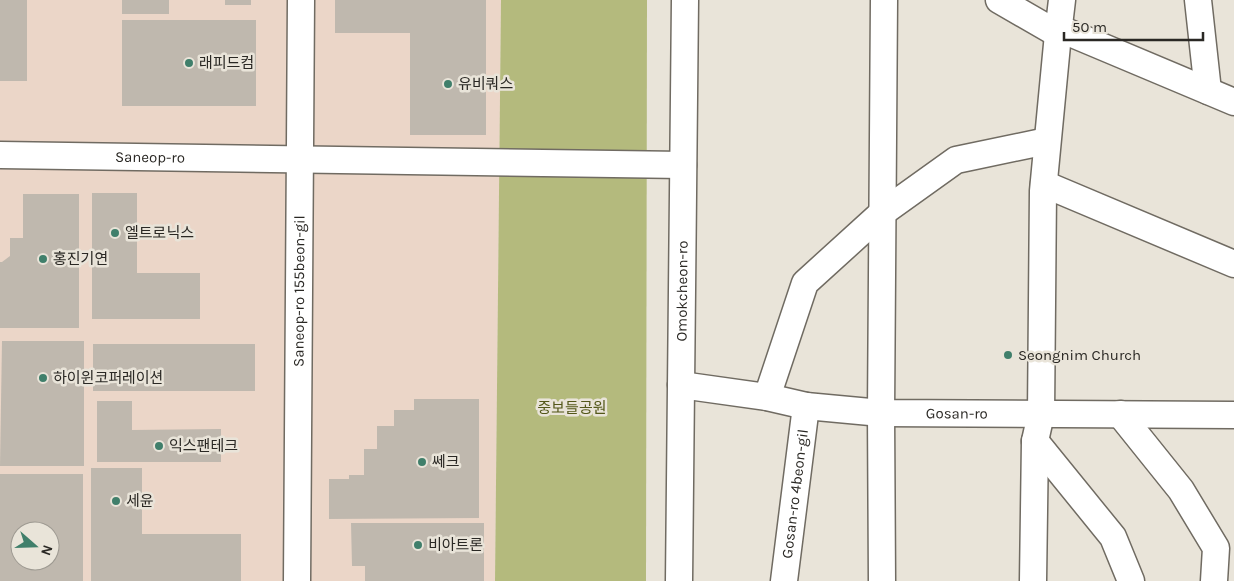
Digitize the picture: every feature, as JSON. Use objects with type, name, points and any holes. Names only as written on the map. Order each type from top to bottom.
[{"type":"street","name":"Saneop-ro 155beon-gil","points":[[297,581],[299,160],[302,0]]},
{"type":"street","name":"Omokcheon-ro","points":[[679,581],[685,0]]},
{"type":"street","points":[[882,581],[881,413],[884,0]]},
{"type":"street","points":[[999,0],[1058,31],[1234,102]]},
{"type":"street","points":[[1033,581],[1035,441],[1041,414],[1044,184],[1062,0]]},
{"type":"street","points":[[1198,0],[1208,91]]},
{"type":"street","points":[[767,397],[806,283],[882,213],[956,160],[1047,141]]},
{"type":"street","name":"Saneop-ro","points":[[0,155],[683,165]]},
{"type":"street","points":[[1044,184],[1234,264]]},
{"type":"street","name":"Gosan-ro","points":[[681,385],[767,397],[806,406],[881,413],[1234,415]]},
{"type":"street","name":"Gosan-ro 4beon-gil","points":[[784,581],[806,406]]},
{"type":"street","points":[[1120,414],[1181,490],[1216,548],[1224,565]]},
{"type":"street","points":[[1035,441],[1113,537],[1131,581]]},
{"type":"shaded area","points":[[0,0],[501,0],[495,581],[0,581]]},
{"type":"green space","name":"중보들공원","points":[[501,0],[647,0],[646,581],[495,581]]},
{"type":"building","points":[[0,0],[27,0],[27,81],[0,81]]},
{"type":"building","points":[[122,0],[169,0],[169,14],[122,14]]},
{"type":"building","points":[[225,0],[251,0],[251,5],[225,5]]},
{"type":"building","name":"유비쿼스","points":[[335,0],[486,0],[486,135],[410,135],[410,33],[335,33]]},
{"type":"building","name":"래피드컴","points":[[122,20],[256,20],[256,106],[122,106]]},
{"type":"building","name":"엘트로닉스","points":[[92,193],[137,193],[137,273],[200,273],[200,319],[92,319]]},
{"type":"building","name":"홍진기연","points":[[23,194],[79,194],[79,328],[0,328],[0,262],[10,256],[10,238],[23,238]]},
{"type":"building","name":"하이윈코퍼레이션","points":[[2,341],[84,341],[84,466],[0,466]]},
{"type":"building","points":[[93,344],[255,344],[255,391],[93,391]]},
{"type":"building","name":"쎄크","points":[[414,399],[479,399],[479,518],[329,519],[329,479],[349,479],[349,475],[364,475],[364,449],[377,449],[377,426],[394,426],[394,410],[414,410]]},
{"type":"building","name":"익스팬테크","points":[[97,401],[132,401],[132,430],[221,429],[221,462],[97,462]]},
{"type":"building","name":"세윤","points":[[91,468],[142,468],[142,534],[241,534],[241,581],[91,581]]},
{"type":"building","points":[[0,474],[83,474],[83,581],[0,581]]},
{"type":"building","name":"비아트론","points":[[351,523],[484,523],[484,581],[365,581],[365,566],[352,566]]},
{"type":"place","name":"래피드컴","points":[[189,63]]},
{"type":"place","name":"유비쿼스","points":[[448,84]]},
{"type":"place","name":"엘트로닉스","points":[[115,233]]},
{"type":"place","name":"홍진기연","points":[[43,259]]},
{"type":"place","name":"Seongnim Church","points":[[1008,355]]},
{"type":"place","name":"하이윈코퍼레이션","points":[[43,378]]},
{"type":"place","name":"익스팬테크","points":[[159,446]]},
{"type":"place","name":"쎄크","points":[[422,462]]},
{"type":"place","name":"세윤","points":[[116,501]]},
{"type":"place","name":"비아트론","points":[[418,545]]}]
